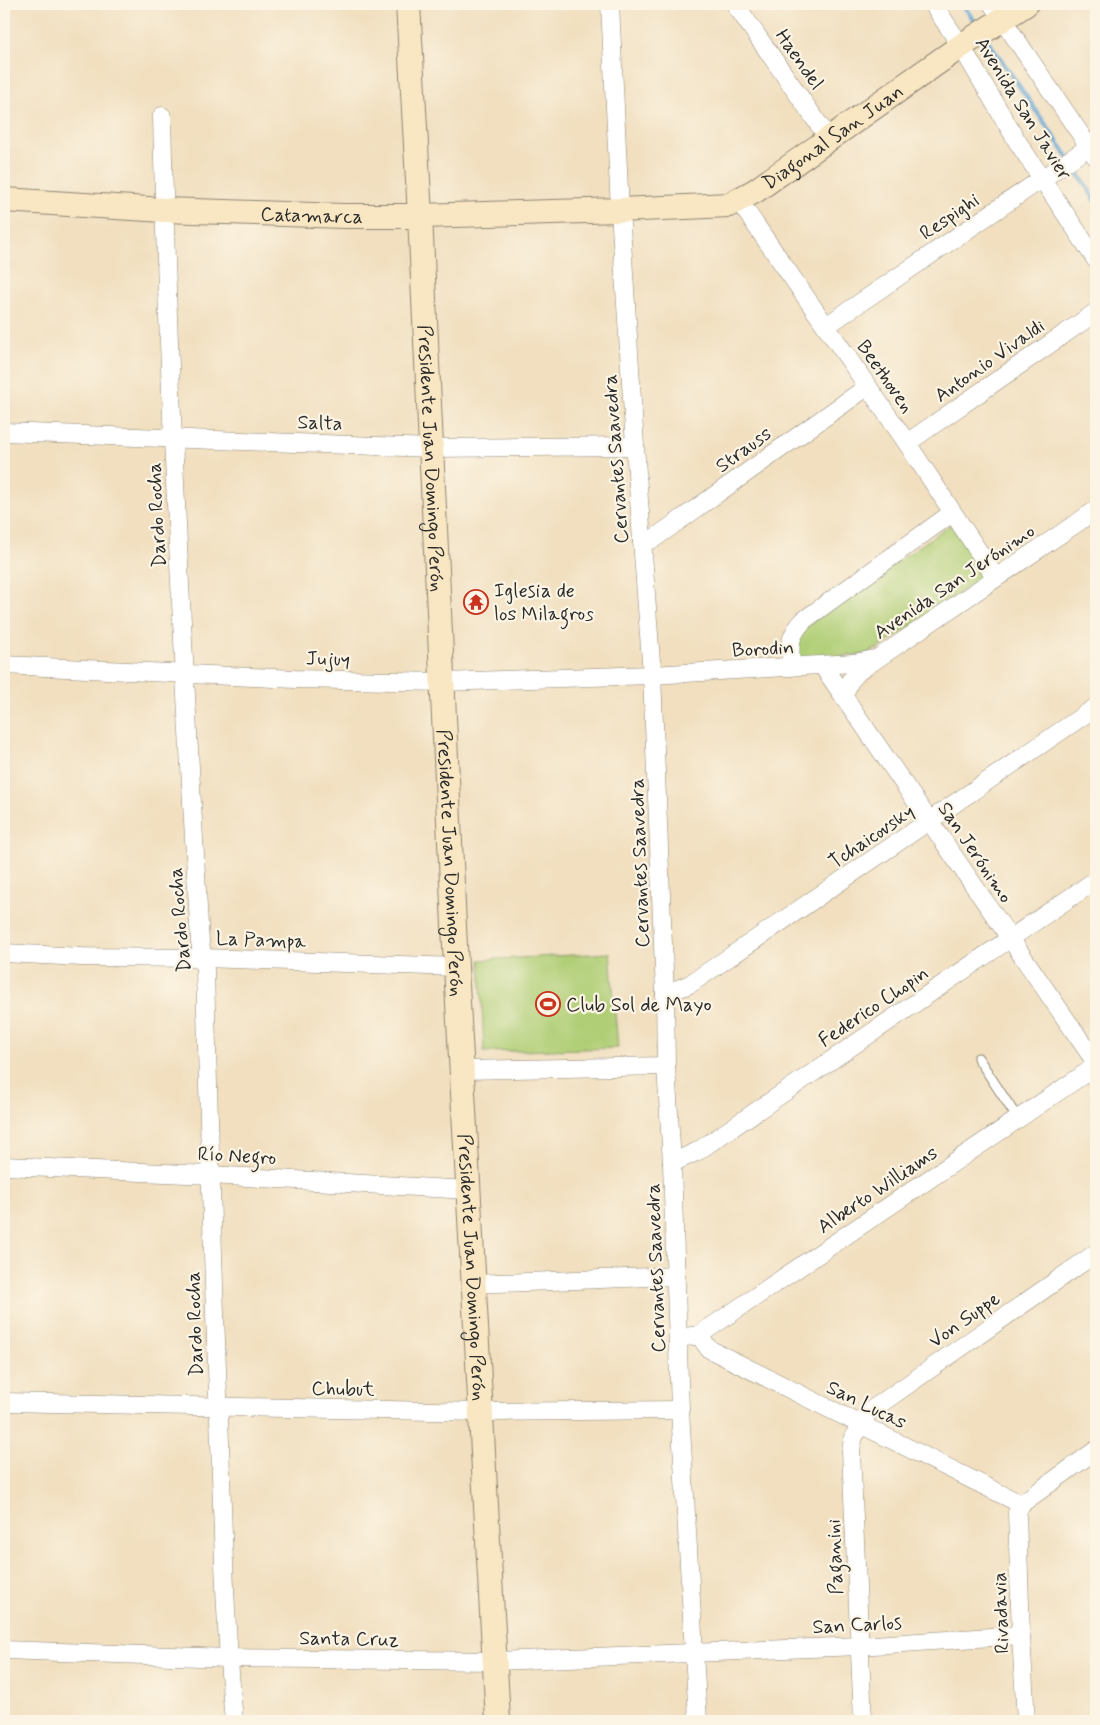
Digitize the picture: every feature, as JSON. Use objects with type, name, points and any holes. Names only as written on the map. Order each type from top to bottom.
[{"type":"street","name":"Presidente Juan Domingo Perón","points":[[408,4],[456,967],[498,1721]]},
{"type":"street","name":"Cervantes Saavedra","points":[[610,4],[620,210],[652,675],[665,994],[666,1066],[679,1338],[680,1410],[698,1721]]},
{"type":"street","name":"Haendel","points":[[735,4],[829,139]]},
{"type":"street","name":"Avenida San Javier","points":[[933,4],[965,43],[1017,141],[1096,260]]},
{"type":"street","name":"Diagonal San Juan","points":[[620,210],[729,205],[739,201],[965,43],[996,16],[1026,4]]},
{"type":"street","name":"Avenida San Javier","points":[[996,16],[1091,150]]},
{"type":"street","name":"Dardo Rocha","points":[[162,116],[173,438],[200,942],[205,970],[218,1406],[228,1658],[234,1721]]},
{"type":"street","name":"Respighi","points":[[826,326],[1042,178],[1091,150]]},
{"type":"street","name":"Catamarca","points":[[4,200],[164,210],[343,216],[420,216],[620,210]]},
{"type":"street","name":"Beethoven","points":[[739,201],[907,443],[996,578]]},
{"type":"street","name":"Antonio Vivaldi","points":[[907,443],[1096,312]]},
{"type":"street","name":"Strauss","points":[[642,542],[653,539],[867,386]]},
{"type":"street","name":"Salta","points":[[4,432],[431,448],[635,446]]},
{"type":"street","name":"Avenida San Jerónimo","points":[[844,695],[850,681],[859,671],[875,659],[1096,510]]},
{"type":"street","points":[[792,667],[790,642],[796,627],[952,512]]},
{"type":"street","name":"Borodin","points":[[652,675],[854,663],[875,659]]},
{"type":"street","name":"Jujuy","points":[[4,665],[295,679],[443,682],[652,675]]},
{"type":"street","name":"San Jerónimo","points":[[822,665],[1096,1064]]},
{"type":"street","name":"Tchaicovsky","points":[[665,994],[690,984],[1096,707]]},
{"type":"street","name":"Federico Chopin","points":[[672,1163],[698,1152],[1096,880]]},
{"type":"street","name":"La Pampa","points":[[4,953],[82,957],[203,958],[456,967]]},
{"type":"street","name":"Alberto Williams","points":[[679,1338],[699,1336],[1096,1064]]},
{"type":"street","points":[[462,1070],[666,1066]]},
{"type":"street","name":"Río Negro","points":[[4,1166],[210,1175],[468,1190]]},
{"type":"street","name":"Von Suppe","points":[[859,1423],[870,1411],[1096,1252]]},
{"type":"street","points":[[474,1284],[676,1276]]},
{"type":"street","name":"San Lucas","points":[[699,1336],[709,1349],[1021,1504]]},
{"type":"street","name":"Chubut","points":[[4,1402],[480,1412],[680,1410]]},
{"type":"street","name":"Paganini","points":[[859,1423],[852,1439],[851,1451],[863,1721]]},
{"type":"street","points":[[1021,1504],[1096,1450]]},
{"type":"street","name":"Rivadavia","points":[[1021,1504],[1017,1513],[1026,1721]]},
{"type":"street","name":"San Carlos","points":[[694,1653],[859,1646],[1021,1635]]},
{"type":"street","name":"Santa Cruz","points":[[4,1650],[228,1658],[495,1661],[694,1653]]},
{"type":"lane","points":[[978,1058],[1018,1119]]},
{"type":"green space","points":[[951,524],[984,573],[981,578],[879,648],[864,654],[802,661],[795,647],[807,626]]},
{"type":"green space","name":"Club Sol de Mayo","points":[[610,953],[618,1048],[484,1052],[480,960]]},
{"type":"waterway","points":[[962,4],[979,27]]},
{"type":"waterway","points":[[986,38],[1068,157]]},
{"type":"waterway","points":[[1072,164],[1096,201]]},
{"type":"place","name":"Iglesia de los Milagros","points":[[476,602]]},
{"type":"place","name":"Club Sol de Mayo","points":[[548,1004]]}]
